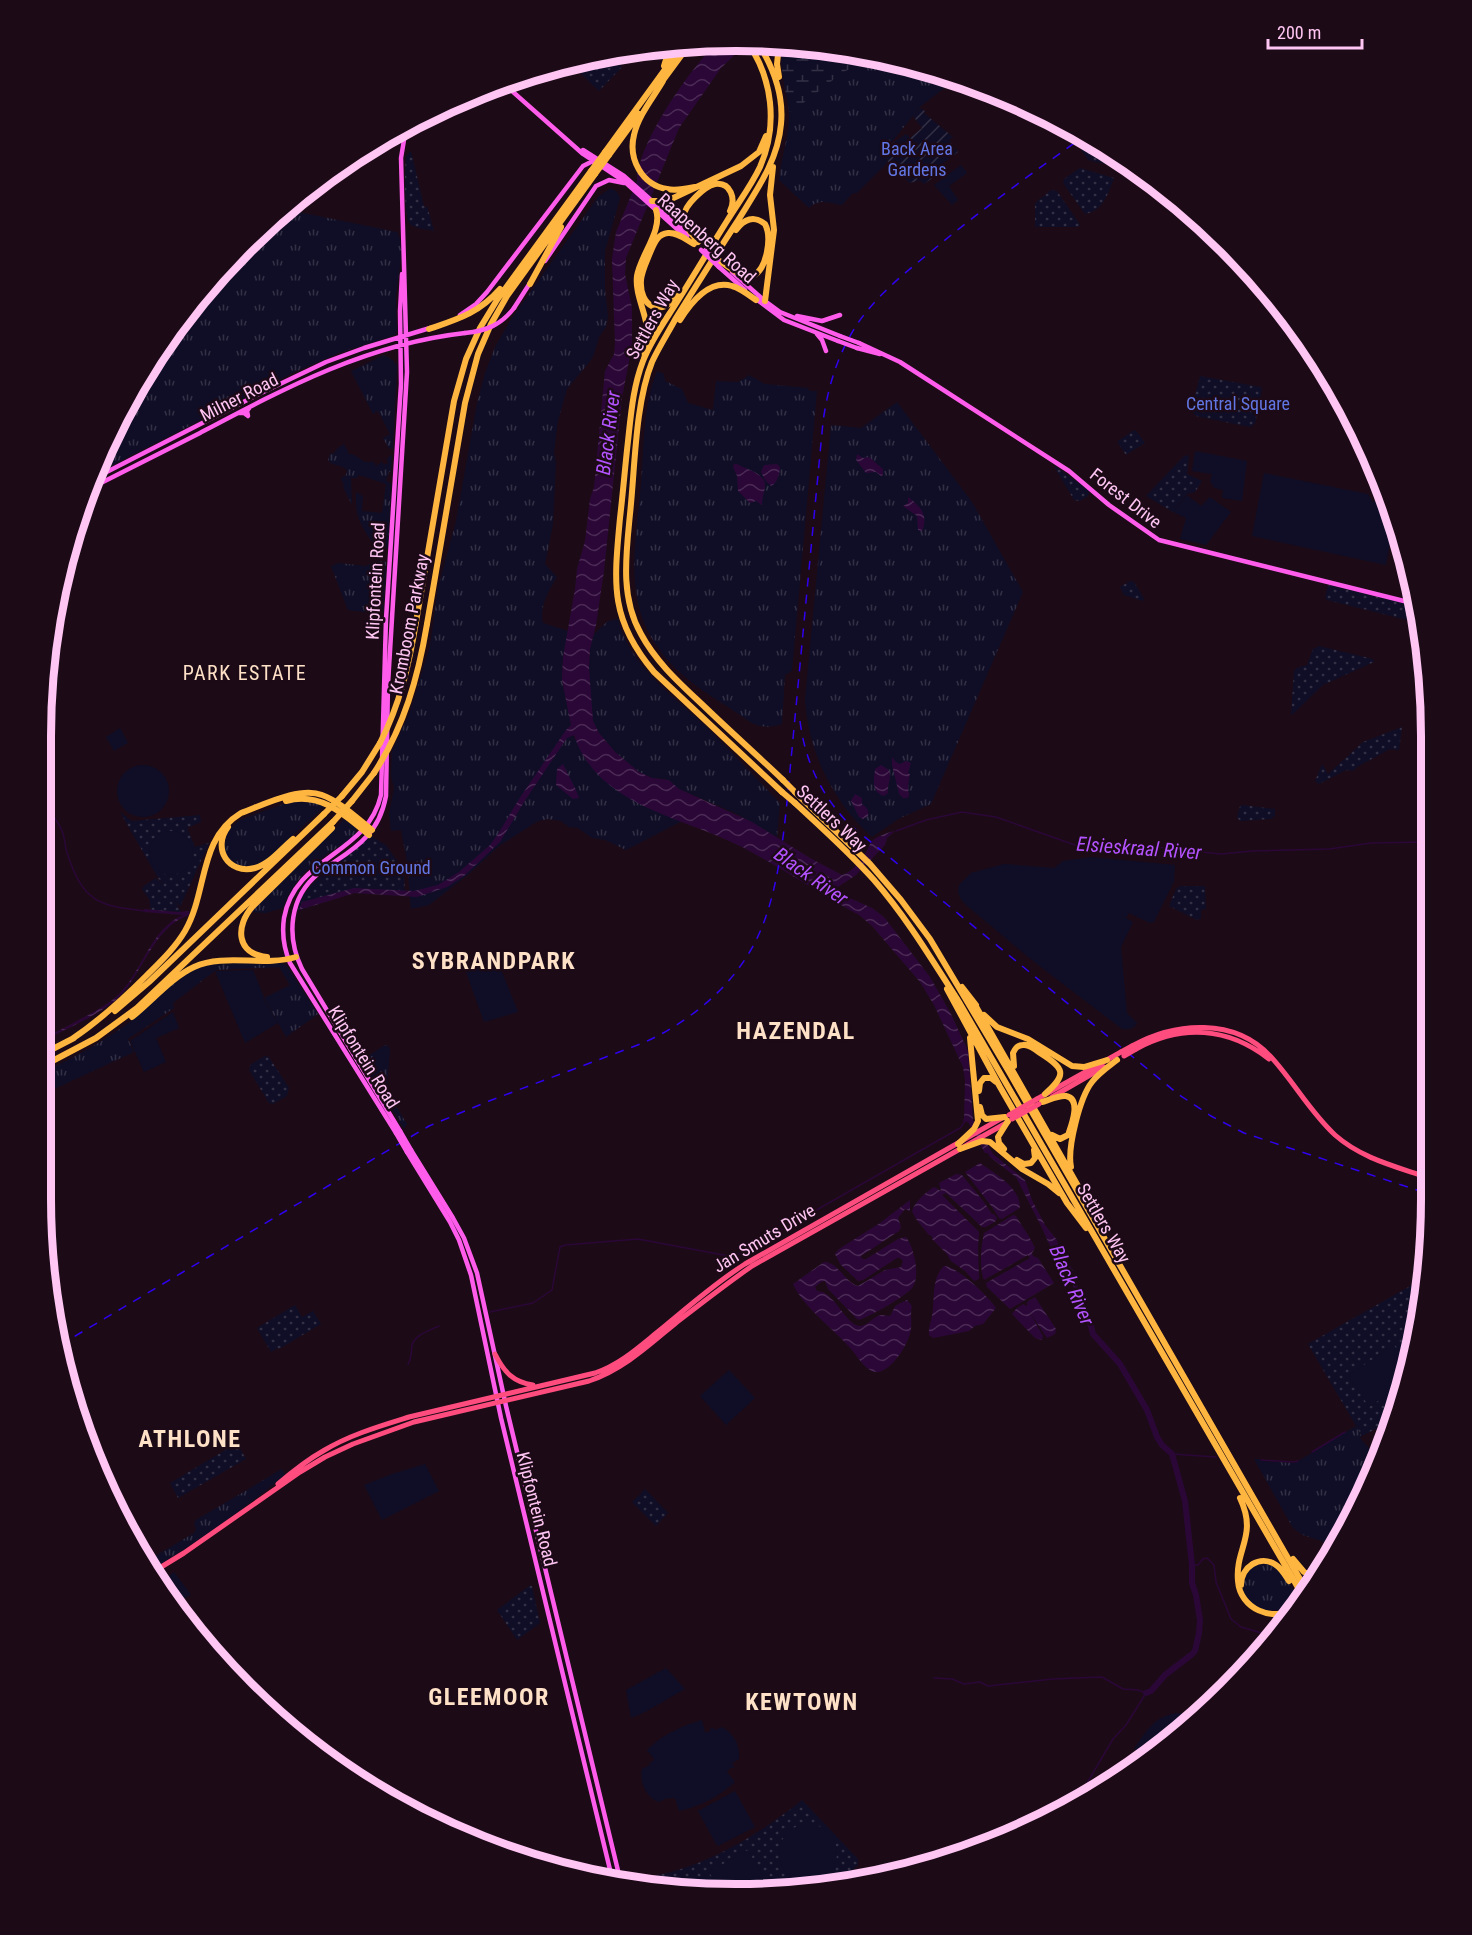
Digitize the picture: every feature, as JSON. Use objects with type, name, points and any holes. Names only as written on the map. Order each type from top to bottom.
[{"type":"highway","name":"Settlers Way","points":[[753,51],[760,64],[770,97],[769,136],[761,163],[656,336],[641,367],[632,406],[615,573],[623,622],[639,654],[654,672],[852,856],[875,881],[923,944],[1298,1591]]},
{"type":"highway","name":"Settlers Way","points":[[763,52],[774,73],[781,97],[782,124],[775,152],[761,184],[705,271],[663,342],[648,373],[641,406],[627,551],[628,603],[639,632],[663,666],[858,851],[883,878],[930,939],[1303,1584]]},
{"type":"highway","points":[[778,52],[777,64],[781,97]]},
{"type":"highway","points":[[593,172],[682,53]]},
{"type":"highway","points":[[677,54],[662,78],[634,134],[633,158],[641,174],[660,188],[676,190],[695,187]]},
{"type":"highway","points":[[662,78],[668,55]]},
{"type":"highway","points":[[651,201],[667,201],[741,166],[754,157],[765,140],[771,117]]},
{"type":"highway","points":[[765,302],[774,231],[770,195],[775,152]]},
{"type":"highway","name":"Kromboom Parkway","points":[[51,1062],[110,1028],[144,1002],[334,823],[353,802],[389,748],[407,708],[419,669],[466,394],[478,354],[502,303],[581,193],[593,172]]},
{"type":"highway","name":"Kromboom Parkway","points":[[51,1050],[103,1020],[137,993],[341,796],[358,777],[380,743],[397,706],[408,667],[454,401],[461,375],[473,343],[488,314],[531,252],[593,172]]},
{"type":"highway","points":[[699,245],[684,222],[685,209],[689,203],[712,185],[725,186],[733,197],[732,207],[724,225]]},
{"type":"highway","points":[[530,284],[581,193]]},
{"type":"highway","points":[[641,367],[646,324],[637,277],[658,222],[656,210]]},
{"type":"highway","points":[[705,271],[740,224],[754,219],[765,224],[769,235],[765,263],[758,274],[749,277],[742,276],[720,263]]},
{"type":"highway","points":[[699,245],[671,233],[664,234],[656,241],[641,280],[647,303],[652,307],[667,306],[691,273],[701,264]]},
{"type":"highway","points":[[429,329],[465,317],[484,305],[531,252]]},
{"type":"highway","points":[[663,342],[691,304],[702,293],[713,287],[732,286],[756,300]]},
{"type":"highway","points":[[72,1039],[109,1012],[177,943],[191,919],[212,844],[220,831],[234,817],[293,795],[310,792],[331,799],[368,830]]},
{"type":"highway","points":[[323,813],[269,861],[256,868],[236,867],[227,861],[222,852],[223,833],[234,821],[253,812],[296,799],[323,802],[368,830]]},
{"type":"highway","points":[[291,956],[270,957],[253,953],[242,939],[242,923],[253,906],[334,823]]},
{"type":"highway","points":[[69,1053],[82,1049],[113,1031],[194,967],[216,962],[291,956]]},
{"type":"highway","points":[[947,967],[994,1025],[1028,1039],[1068,1065],[1084,1067],[1107,1060]]},
{"type":"highway","points":[[941,973],[966,1026],[1067,1203]]},
{"type":"highway","points":[[974,1003],[1089,1203],[1105,1239]]},
{"type":"highway","points":[[966,1026],[972,1045],[977,1124],[975,1137]]},
{"type":"highway","points":[[1023,1087],[1012,1056],[1018,1046],[1025,1045],[1056,1063],[1060,1070],[1058,1082],[1045,1094]]},
{"type":"highway","points":[[1075,1179],[1070,1152],[1083,1097],[1096,1077],[1117,1060]]},
{"type":"highway","points":[[1000,1088],[991,1078],[982,1080],[979,1088],[980,1108],[986,1119],[1008,1118]]},
{"type":"highway","points":[[1040,1102],[1066,1096],[1075,1103],[1070,1130],[1066,1138],[1057,1139],[1048,1130]]},
{"type":"highway","points":[[1008,1118],[999,1134],[999,1143],[1018,1161],[1025,1164],[1033,1162],[1035,1156],[1028,1135]]},
{"type":"highway","points":[[959,1146],[984,1135],[1027,1172],[1055,1189],[1101,1248]]},
{"type":"highway","points":[[959,1146],[975,1137]]},
{"type":"highway","points":[[1227,1468],[1247,1517],[1247,1534],[1237,1578],[1242,1595],[1252,1607],[1267,1614],[1280,1615]]},
{"type":"highway","points":[[1265,1519],[1296,1564],[1310,1574]]},
{"type":"highway","points":[[1242,1595],[1241,1580],[1246,1569],[1256,1562],[1267,1561],[1281,1569],[1297,1591]]},
{"type":"main road","name":"Raapenberg Road","points":[[510,89],[576,146],[633,187]]},
{"type":"main road","name":"Klipfontein Road","points":[[404,137],[401,158],[407,384],[388,684],[387,787],[384,808],[368,830],[309,872],[293,892],[287,906],[284,938],[291,956],[398,1132],[459,1240],[471,1275],[498,1403],[611,1872]]},
{"type":"main road","name":"Raapenberg Road","points":[[576,146],[583,154],[595,160],[651,201],[699,245]]},
{"type":"main road","points":[[583,154],[585,159],[583,166]]},
{"type":"main road","points":[[583,166],[595,160]]},
{"type":"main road","name":"Milner Road","points":[[103,474],[259,394],[326,363],[429,329],[455,318],[476,304],[487,292],[536,231],[583,166]]},
{"type":"main road","name":"Milner Road","points":[[99,484],[328,368],[407,344],[436,337],[479,332],[493,327],[505,319],[514,308],[596,186],[609,180],[627,184]]},
{"type":"main road","name":"Raapenberg Road","points":[[651,201],[656,210],[765,302],[829,335]]},
{"type":"main road","name":"Klipfontein Road","points":[[368,830],[382,788],[382,714],[401,384],[400,291],[404,260]]},
{"type":"main road","name":"Raapenberg Road","points":[[720,263],[756,300],[777,316],[815,333],[829,335]]},
{"type":"main road","points":[[783,313],[822,321],[840,315]]},
{"type":"main road","points":[[815,333],[822,340],[826,351]]},
{"type":"main road","name":"Forest Drive","points":[[829,335],[883,354],[905,365],[1069,471],[1109,505],[1159,540],[1408,602]]},
{"type":"main road","points":[[222,413],[238,408],[244,409],[245,405],[259,394]]},
{"type":"main road","points":[[236,414],[242,413],[248,416],[247,411],[252,405]]},
{"type":"main road","points":[[1040,1102],[1045,1094],[1107,1060],[1123,1054],[1154,1035],[1176,1029],[1214,1028],[1234,1033],[1258,1046],[1272,1058],[1319,1118],[1341,1140],[1368,1157],[1421,1176]]},
{"type":"main road","points":[[975,1137],[984,1135],[1008,1118],[1117,1060],[1123,1054]]},
{"type":"main road","name":"Jan Smuts Drive","points":[[159,1568],[313,1464],[367,1438],[414,1422],[498,1403],[504,1398],[542,1385],[595,1372],[616,1364],[736,1270],[959,1146]]},
{"type":"main road","name":"Jan Smuts Drive","points":[[257,1502],[311,1458],[352,1437],[409,1417],[497,1396],[504,1398],[589,1381],[615,1370],[635,1357],[722,1286],[752,1266],[959,1146]]},
{"type":"main road","name":"Klipfontein Road","points":[[409,1151],[460,1231],[477,1273],[504,1398],[619,1874]]},
{"type":"main road","points":[[495,1354],[504,1369],[514,1379],[522,1383],[542,1385]]},
{"type":"green space","points":[[782,52],[870,64],[949,85],[921,106],[886,149],[887,163],[857,193],[853,193],[842,205],[822,202],[809,208],[779,180],[789,115]]},
{"type":"green space","points":[[782,53],[861,63],[842,73],[789,112],[782,69]]},
{"type":"green space","points":[[616,62],[622,67],[599,91],[579,72],[582,69]]},
{"type":"green space","name":"Back Area Gardens","points":[[920,108],[953,137],[949,140],[958,152],[938,167],[941,172],[924,184],[920,180],[910,183],[888,163],[886,149],[906,134],[910,138],[922,128],[913,116]]},
{"type":"green space","points":[[1086,147],[1115,165],[1088,160],[1081,150]]},
{"type":"green space","points":[[411,151],[424,206],[426,208],[427,206],[434,231],[413,226],[408,221],[405,171],[406,156]]},
{"type":"green space","points":[[961,165],[967,173],[949,186],[958,200],[952,205],[934,185]]},
{"type":"green space","points":[[1080,168],[1114,178],[1101,206],[1085,214],[1063,183],[1064,179]]},
{"type":"green space","points":[[611,188],[620,198],[605,251],[608,316],[606,327],[599,337],[591,360],[567,389],[558,421],[554,452],[556,463],[553,524],[545,564],[557,577],[546,599],[542,617],[543,623],[568,631],[563,657],[562,680],[574,738],[660,813],[682,821],[626,850],[605,840],[592,838],[578,828],[569,827],[561,821],[548,819],[538,821],[499,846],[470,873],[429,905],[411,909],[407,862],[401,830],[391,831],[389,814],[394,788],[391,776],[392,751],[410,712],[430,646],[438,588],[456,521],[477,403],[485,373],[495,347],[511,319],[598,197]]},
{"type":"green space","points":[[1051,190],[1057,191],[1080,225],[1077,227],[1035,227],[1035,203]]},
{"type":"green space","points":[[296,212],[397,232],[400,238],[401,254],[396,297],[397,330],[395,335],[339,353],[295,372],[105,469],[143,393],[166,355],[221,284],[284,221]]},
{"type":"green space","points":[[384,355],[393,360],[397,366],[393,450],[389,449],[383,438],[390,434],[378,411],[373,414],[351,371]]},
{"type":"green space","points":[[657,371],[664,374],[665,381],[682,389],[688,403],[713,410],[716,381],[738,382],[749,375],[765,384],[817,391],[792,671],[785,675],[782,724],[766,727],[754,724],[707,694],[683,675],[663,654],[648,632],[635,586],[634,562],[647,412]]},
{"type":"green space","name":"Central Square","points":[[1200,376],[1261,387],[1255,424],[1250,427],[1196,416],[1191,410]]},
{"type":"green space","points":[[897,402],[972,502],[1023,592],[931,804],[898,819],[872,837],[846,808],[825,775],[811,738],[805,699],[831,425],[861,428]]},
{"type":"green space","points":[[1134,430],[1145,443],[1126,455],[1118,441]]},
{"type":"green space","points":[[344,444],[349,454],[366,462],[373,461],[376,466],[382,462],[384,465],[388,463],[387,458],[392,455],[391,471],[386,480],[391,484],[388,547],[383,550],[375,545],[360,522],[356,492],[363,496],[362,511],[382,513],[386,484],[359,475],[357,478],[351,478],[352,505],[341,478],[346,475],[347,470],[328,460],[330,454]]},
{"type":"green space","points":[[1195,451],[1247,461],[1242,501],[1222,498],[1223,490],[1214,488],[1210,481],[1212,474],[1192,471]]},
{"type":"green space","points":[[1187,455],[1189,456],[1187,474],[1202,481],[1195,492],[1187,494],[1173,512],[1146,496]]},
{"type":"green space","points":[[1055,466],[1087,489],[1088,496],[1080,501],[1074,500]]},
{"type":"green space","points":[[1264,473],[1368,494],[1372,501],[1380,503],[1391,536],[1386,565],[1252,536]]},
{"type":"green space","points":[[1187,495],[1201,506],[1210,497],[1231,512],[1206,545],[1180,539],[1186,518],[1173,512]]},
{"type":"green space","points":[[379,561],[386,562],[383,612],[380,614],[348,610],[331,566],[339,563],[365,566]]},
{"type":"green space","points":[[1130,581],[1134,582],[1143,601],[1124,595],[1120,587]]},
{"type":"green space","points":[[1328,586],[1408,604],[1411,621],[1327,600],[1325,598]]},
{"type":"green space","points":[[618,619],[623,635],[641,664],[780,803],[777,837],[737,814],[679,789],[665,779],[652,778],[639,772],[615,752],[599,733],[593,721],[591,704],[590,649],[594,634],[608,621]]},
{"type":"green space","points":[[1319,646],[1373,659],[1374,662],[1323,685],[1291,715],[1294,671],[1307,665],[1313,649]]},
{"type":"green space","points":[[1402,727],[1399,750],[1390,749],[1353,771],[1346,770],[1319,784],[1315,781],[1322,764],[1328,774],[1363,742]]},
{"type":"green space","points":[[120,728],[128,743],[114,751],[106,737]]},
{"type":"green space","points":[[143,765],[157,769],[165,777],[169,791],[165,805],[157,813],[143,817],[129,813],[121,805],[117,791],[121,777],[129,769]]},
{"type":"green space","points":[[311,801],[325,806],[267,859],[259,864],[245,867],[240,867],[229,860],[223,849],[228,830],[240,820],[289,802]]},
{"type":"green space","points":[[1242,805],[1275,809],[1275,816],[1270,819],[1240,821],[1237,817]]},
{"type":"green space","points":[[120,812],[132,821],[200,815],[201,822],[187,828],[195,847],[209,843],[180,907],[174,900],[181,912],[151,910],[149,899],[142,889],[156,878],[164,885]]},
{"type":"green space","points":[[344,819],[357,828],[355,835],[304,874],[296,883],[283,908],[266,913],[252,912],[258,904]]},
{"type":"green space","points":[[171,831],[180,832],[187,837],[192,844],[192,862],[187,869],[180,874],[171,875],[162,874],[155,869],[150,862],[149,853],[150,844],[155,837],[162,832]]},
{"type":"green space","name":"Common Ground","points":[[369,835],[386,845],[404,871],[405,894],[357,890],[298,911],[298,901],[314,882]]},
{"type":"green space","points":[[1091,857],[1175,865],[1174,881],[1154,922],[1150,923],[1129,913],[1126,918],[1133,922],[1121,947],[1127,1013],[1137,1023],[1129,1029],[1122,1029],[1033,961],[966,905],[958,891],[959,885],[971,873],[1004,864],[1054,868],[1063,861]]},
{"type":"green space","points":[[1180,886],[1205,886],[1206,909],[1201,910],[1201,918],[1197,920],[1169,906],[1176,889]]},
{"type":"green space","points":[[279,962],[287,966],[318,1014],[286,1037],[264,998],[290,985],[279,967],[216,970],[173,1003],[174,1008],[128,1039],[134,1052],[51,1090],[51,1068],[80,1054],[117,1031],[186,974],[213,964]]},
{"type":"green space","points":[[498,962],[518,1012],[484,1022],[466,972]]},
{"type":"green space","points":[[253,970],[263,998],[278,1023],[245,1043],[215,971]]},
{"type":"green space","points":[[173,1012],[179,1028],[156,1038],[166,1062],[144,1072],[130,1041]]},
{"type":"green space","points":[[385,1045],[390,1049],[387,1088],[407,1124],[404,1129],[363,1063],[365,1058]]},
{"type":"green space","points":[[265,1056],[269,1057],[289,1088],[287,1096],[273,1104],[269,1103],[249,1070],[251,1064]]},
{"type":"green space","points":[[1416,1283],[1408,1333],[1398,1376],[1382,1427],[1362,1436],[1308,1344]]},
{"type":"green space","points":[[295,1305],[302,1317],[313,1311],[321,1324],[271,1352],[257,1328]]},
{"type":"green space","points":[[1394,1345],[1402,1357],[1394,1390],[1369,1407],[1349,1375]]},
{"type":"green space","points":[[729,1370],[755,1398],[726,1425],[700,1396]]},
{"type":"green space","points":[[1356,1426],[1362,1437],[1360,1438],[1372,1452],[1328,1543],[1303,1535],[1293,1528],[1254,1459],[1295,1463]]},
{"type":"green space","points":[[237,1443],[246,1459],[178,1498],[170,1483]]},
{"type":"green space","points":[[425,1464],[439,1491],[382,1520],[364,1485]]},
{"type":"green space","points":[[282,1469],[285,1475],[253,1501],[158,1566],[153,1557],[194,1533],[196,1520]]},
{"type":"green space","points":[[645,1489],[668,1513],[656,1526],[632,1502]]},
{"type":"green space","points":[[1266,1563],[1280,1570],[1296,1594],[1284,1609],[1262,1609],[1253,1605],[1247,1598],[1243,1589],[1243,1577],[1253,1565]]},
{"type":"green space","points":[[174,1572],[191,1595],[181,1600],[165,1579]]},
{"type":"green space","points":[[532,1586],[540,1623],[517,1640],[497,1610]]},
{"type":"green space","points":[[666,1668],[685,1689],[631,1718],[626,1690]]},
{"type":"green space","points":[[1172,1714],[1187,1715],[1141,1751],[1134,1749],[1152,1725]]},
{"type":"green space","points":[[702,1720],[705,1732],[709,1732],[712,1727],[715,1730],[722,1727],[735,1740],[739,1759],[732,1763],[734,1768],[730,1768],[727,1772],[735,1782],[709,1800],[679,1811],[675,1798],[667,1798],[659,1802],[650,1797],[643,1784],[642,1769],[650,1765],[649,1763],[654,1759],[647,1750],[659,1740]]},
{"type":"green space","points":[[735,1791],[755,1827],[718,1846],[698,1811]]},
{"type":"green space","points":[[802,1800],[858,1859],[858,1865],[848,1874],[781,1883],[691,1883],[658,1879],[657,1875],[676,1871],[715,1856],[770,1824]]},
{"type":"green space","points":[[802,1824],[814,1824],[829,1832],[837,1847],[835,1864],[829,1874],[822,1878],[797,1880],[787,1874],[779,1859],[779,1847],[787,1832]]},
{"type":"green space","points":[[748,1850],[763,1876],[750,1884],[716,1884],[709,1872]]},
{"type":"water","name":"Black River","points":[[739,51],[721,68],[679,128],[626,258],[625,274],[632,308],[632,345],[622,398],[604,571],[590,649],[593,721],[599,733],[615,752],[639,772],[652,778],[669,780],[679,789],[752,822],[842,875],[849,872],[859,862],[873,840],[895,831],[887,838],[885,845],[856,875],[838,887],[830,886],[843,895],[872,908],[884,917],[930,977],[968,1051],[973,1120],[993,1154],[1025,1180],[1045,1225],[1057,1240],[1073,1271],[1080,1292],[1077,1300],[1072,1279],[1067,1277],[1060,1268],[1016,1177],[988,1153],[985,1153],[968,1122],[964,1122],[963,1067],[934,1005],[920,982],[872,926],[859,915],[744,848],[670,818],[622,794],[602,779],[585,759],[574,735],[567,738],[500,842],[464,876],[447,887],[417,897],[355,893],[299,910],[302,902],[354,888],[414,891],[438,885],[459,872],[490,845],[571,725],[562,680],[563,657],[577,569],[585,541],[590,499],[594,487],[605,371],[614,354],[612,259],[616,232],[655,128],[680,88],[709,52]]},
{"type":"water","points":[[857,454],[863,458],[869,457],[883,469],[883,475],[876,472],[866,473],[856,460]]},
{"type":"water","points":[[734,464],[762,478],[765,486],[762,505],[756,501],[750,503],[738,491]]},
{"type":"water","points":[[777,464],[780,467],[779,475],[771,486],[761,472],[764,465]]},
{"type":"water","points":[[908,497],[922,511],[924,525],[922,531],[918,530],[917,516],[903,506],[908,503]]},
{"type":"water","points":[[892,757],[900,764],[906,761],[911,763],[908,773],[910,774],[907,798],[899,794]]},
{"type":"water","points":[[563,764],[579,798],[573,799],[556,785],[557,769]]},
{"type":"water","points":[[881,765],[890,773],[888,793],[884,796],[877,792],[874,785],[875,769]]},
{"type":"water","points":[[855,794],[862,798],[862,804],[868,811],[868,816],[863,819],[859,817],[851,801]]},
{"type":"water","points":[[144,909],[189,911],[189,915],[177,921],[157,940],[127,988],[118,998],[92,1016],[51,1037],[51,1035],[117,996],[133,976],[162,930],[183,915],[144,912]]},
{"type":"water","points":[[980,1163],[1005,1181],[1019,1200],[1020,1207],[1002,1219],[965,1172]]},
{"type":"water","points":[[956,1174],[962,1175],[997,1218],[986,1227],[982,1227],[946,1193],[942,1195],[979,1232],[979,1279],[974,1281],[951,1261],[912,1211],[924,1194],[934,1187],[941,1191],[939,1183]]},
{"type":"water","points":[[910,1200],[910,1211],[905,1209],[898,1218],[901,1227],[899,1231],[861,1256],[862,1259],[866,1259],[898,1239],[906,1237],[914,1255],[916,1270],[915,1283],[908,1292],[878,1311],[858,1320],[828,1289],[825,1281],[815,1287],[817,1291],[829,1296],[849,1320],[860,1326],[881,1315],[890,1316],[896,1306],[907,1300],[912,1306],[910,1335],[904,1348],[885,1370],[874,1372],[864,1366],[844,1341],[811,1309],[793,1284],[824,1262],[834,1266],[849,1281],[858,1286],[885,1270],[901,1267],[903,1261],[897,1258],[858,1281],[840,1264],[835,1254]]},
{"type":"water","points":[[1013,1215],[1016,1216],[1035,1248],[1033,1256],[1038,1258],[1054,1283],[1010,1309],[987,1287],[986,1283],[1030,1258],[1028,1255],[984,1280],[981,1257],[984,1233]]},
{"type":"water","points":[[944,1266],[964,1276],[996,1308],[983,1324],[969,1331],[933,1338],[929,1332],[934,1290],[937,1277]]},
{"type":"water","points":[[1035,1297],[1056,1329],[1055,1334],[1047,1338],[1029,1311],[1043,1336],[1042,1340],[1035,1338],[1012,1314],[1023,1304],[1027,1306],[1027,1302]]},
{"type":"waterway","name":"Elsieskraal River","points":[[896,831],[926,820],[962,812],[996,817],[1075,845],[1148,846],[1221,854],[1329,849],[1371,843],[1421,842]]},
{"type":"waterway","name":"Black River","points":[[51,813],[64,836],[73,869],[86,891],[103,903],[145,911]]},
{"type":"waterway","points":[[490,1312],[533,1303],[552,1290],[560,1247],[565,1245],[638,1239],[734,1257],[960,1128],[964,1119]]},
{"type":"waterway","name":"Black River","points":[[1077,1293],[1077,1300],[1089,1319],[1093,1334],[1120,1364],[1147,1410],[1157,1437],[1172,1454],[1185,1501],[1192,1583],[1200,1620],[1199,1633],[1195,1651],[1146,1693]]},
{"type":"waterway","points":[[408,1364],[416,1338],[439,1326]]},
{"type":"waterway","points":[[1312,1452],[1345,1432]]},
{"type":"waterway","points":[[1172,1454],[1216,1457]]},
{"type":"waterway","points":[[1261,1460],[1298,1461]]},
{"type":"waterway","points":[[1192,1565],[1198,1565],[1207,1558],[1214,1565],[1216,1582],[1231,1619],[1241,1627],[1265,1634]]},
{"type":"waterway","points":[[934,1678],[952,1679],[964,1684],[980,1682],[988,1686],[1053,1679],[1102,1677],[1123,1689],[1146,1693],[1126,1725],[1113,1739],[1084,1789]]},
{"type":"railway","points":[[66,1341],[429,1126],[662,1034],[698,1010],[729,981],[742,964],[762,927],[779,866],[823,422],[839,358],[858,323],[874,302],[893,284],[988,206],[1076,142]]},
{"type":"railway","points":[[800,721],[802,736],[816,777],[830,801],[849,824],[1178,1094],[1211,1116],[1244,1133],[1421,1191]]},
{"type":"district","name":"PARK ESTATE","points":[[245,673]]},
{"type":"district","name":"SYBRANDPARK","points":[[494,961]]},
{"type":"district","name":"HAZENDAL","points":[[796,1031]]},
{"type":"district","name":"ATHLONE","points":[[190,1439]]},
{"type":"district","name":"GLEEMOOR","points":[[489,1697]]},
{"type":"district","name":"KEWTOWN","points":[[802,1702]]}]
